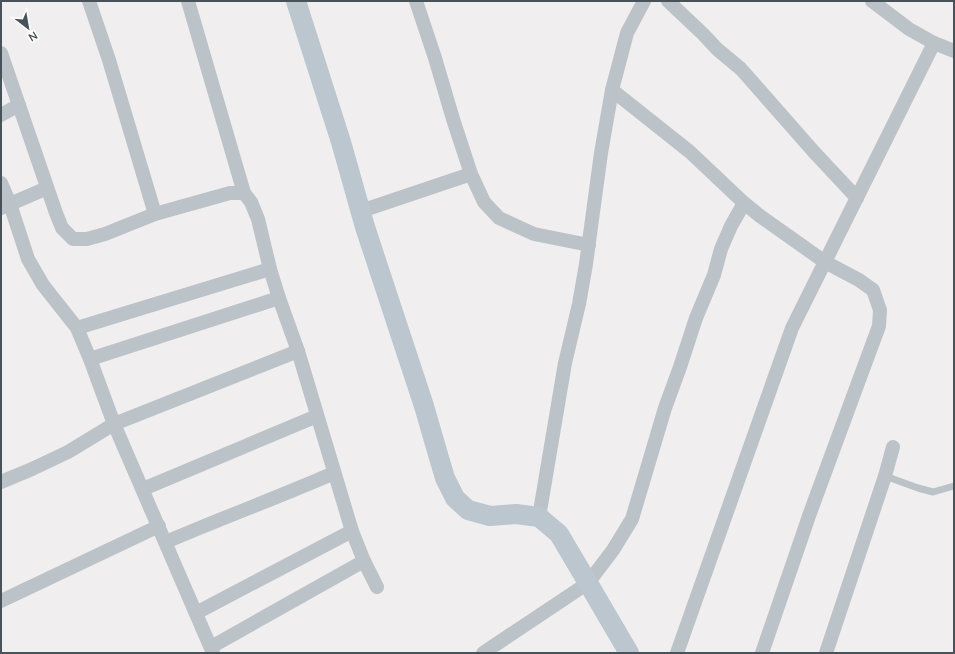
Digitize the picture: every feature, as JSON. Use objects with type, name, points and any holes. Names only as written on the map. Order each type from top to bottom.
[{"type":"street","points":[[89,1],[109,60],[155,214]]},
{"type":"street","points":[[188,1],[244,193],[251,202],[258,219],[270,269],[298,351],[352,531],[364,561],[377,587]]},
{"type":"street","points":[[296,1],[341,142],[361,211],[424,406],[445,478],[455,498],[468,510],[490,516],[516,514],[539,517],[559,534],[629,653]]},
{"type":"street","points":[[416,1],[435,58],[453,120],[472,174],[484,202],[499,218],[534,234],[589,245]]},
{"type":"street","points":[[539,517],[565,363],[579,304],[589,245],[601,152],[612,90],[627,33],[644,1]]},
{"type":"street","points":[[668,1],[717,49],[741,69],[814,152],[857,198]]},
{"type":"street","points":[[872,1],[909,29],[934,43],[954,51]]},
{"type":"street","points":[[677,653],[792,328],[934,43]]},
{"type":"street","points":[[1,53],[62,228],[72,239],[87,239],[105,234],[155,214],[230,193],[244,193]]},
{"type":"street","points":[[612,90],[690,152],[744,203],[760,216],[825,262],[859,280],[873,290],[880,310],[879,326],[810,513],[762,653]]},
{"type":"street","points":[[1,115],[19,105]]},
{"type":"street","points":[[361,211],[472,174]]},
{"type":"street","points":[[1,183],[6,206],[28,259],[43,285],[77,328],[114,424],[212,650],[364,561]]},
{"type":"street","points":[[6,206],[47,188]]},
{"type":"street","points":[[483,653],[588,583],[613,550],[632,519],[665,408],[696,318],[714,275],[721,249],[731,226],[744,203]]},
{"type":"street","points":[[77,328],[270,269]]},
{"type":"street","points":[[90,359],[279,298]]},
{"type":"street","points":[[1,482],[68,452],[114,424],[298,351]]},
{"type":"street","points":[[143,489],[317,416]]},
{"type":"street","points":[[826,653],[885,476],[893,447]]},
{"type":"street","points":[[166,542],[334,473]]},
{"type":"street","points":[[1,601],[159,526]]},
{"type":"street","points":[[196,613],[352,531]]},
{"type":"lane","points":[[885,476],[933,492],[954,486]]}]
